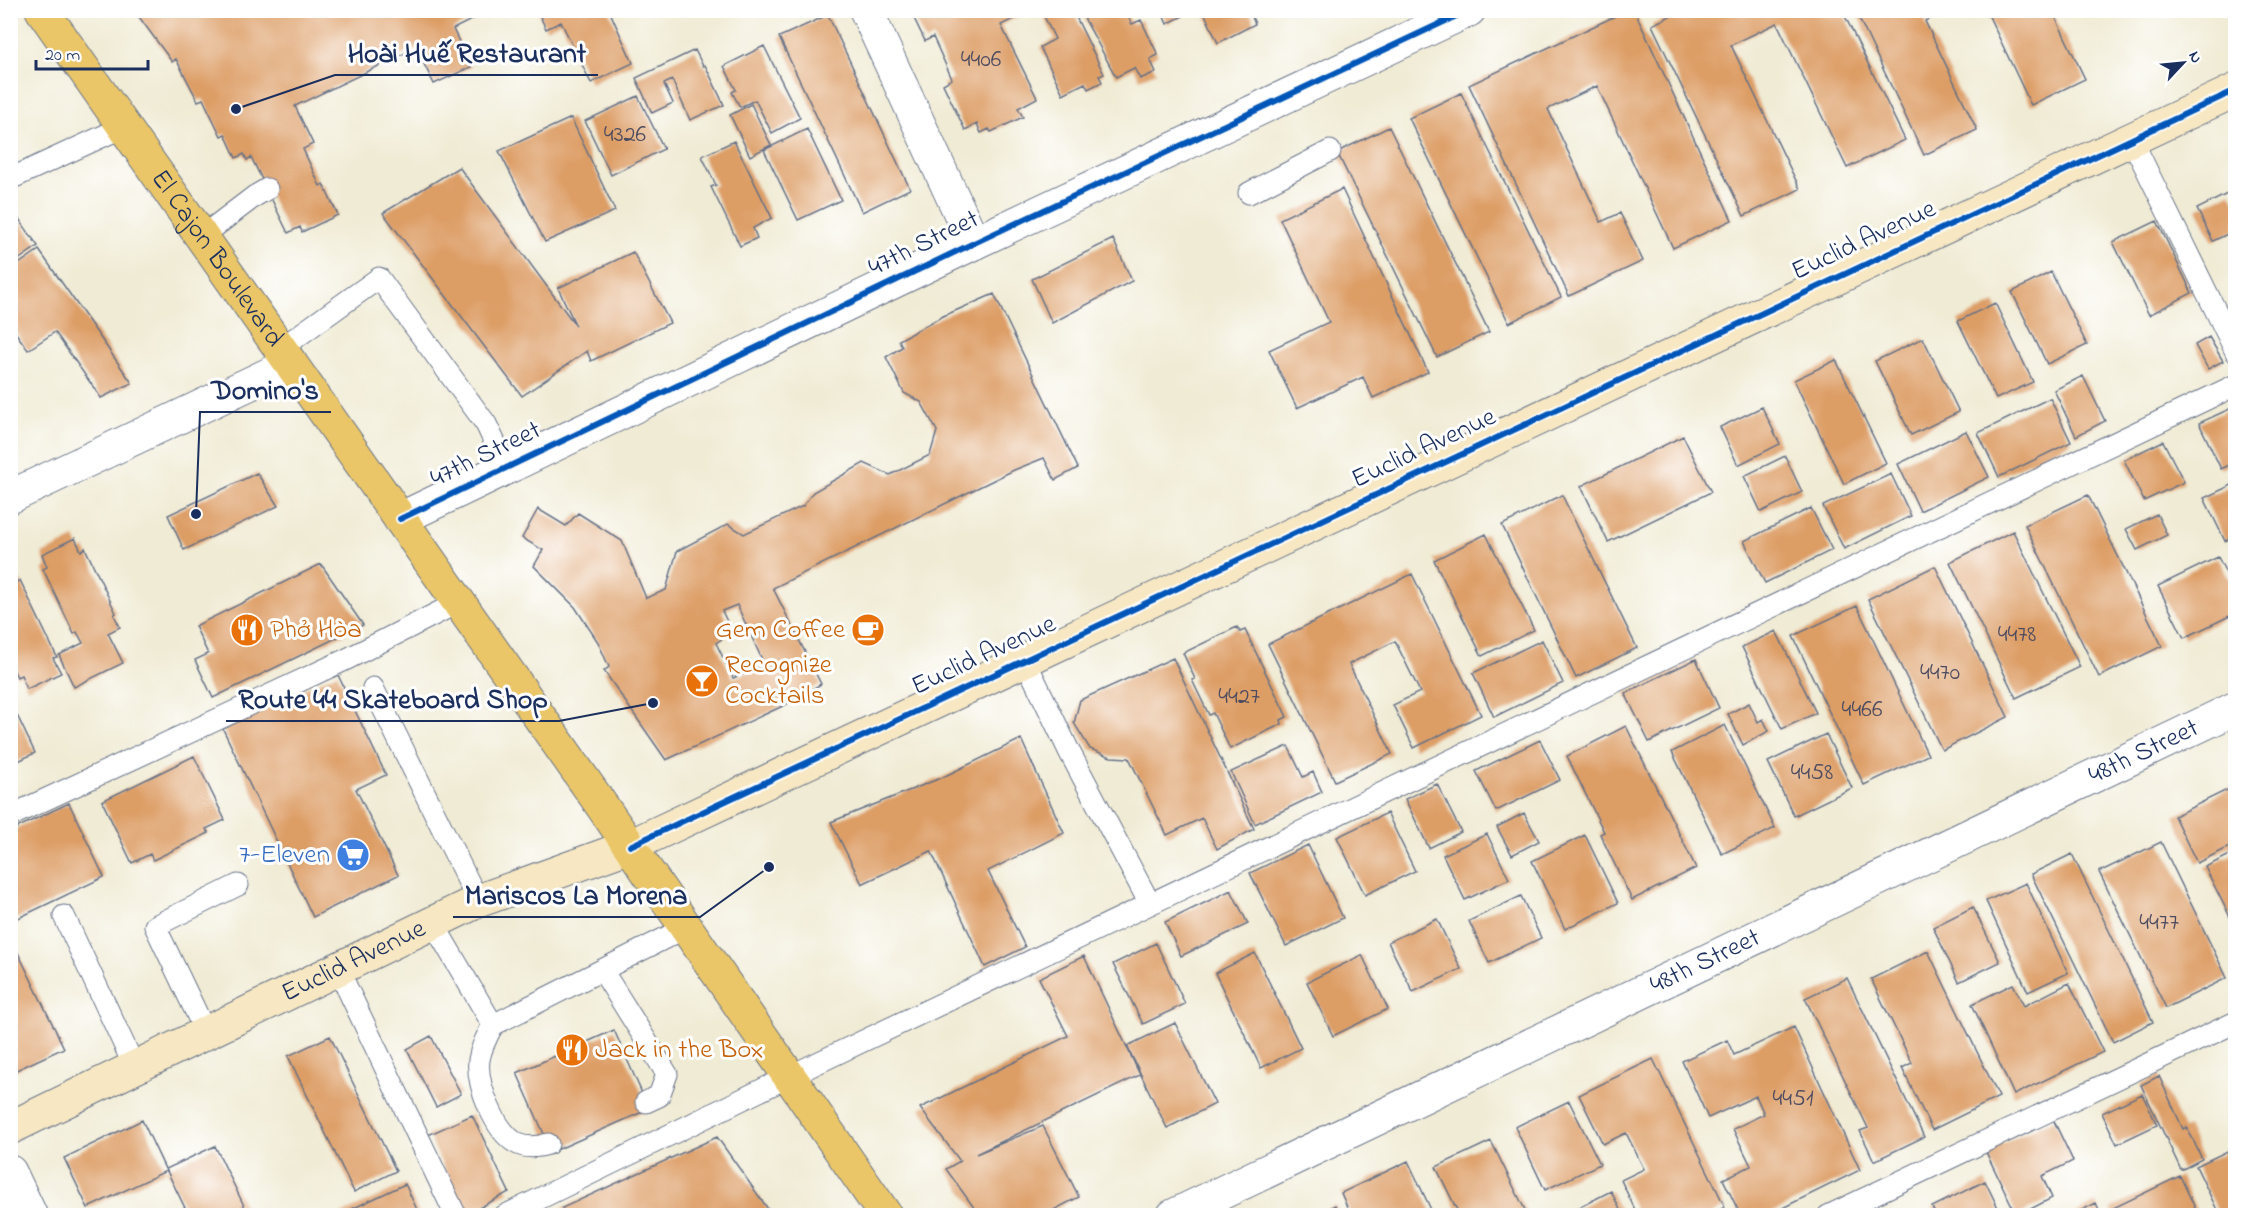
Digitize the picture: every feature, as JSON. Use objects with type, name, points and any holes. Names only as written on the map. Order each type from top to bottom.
[{"type":"main road","name":"El Cajon Boulevard","points":[[42,10],[687,927],[886,1215]]},
{"type":"main road","name":"Euclid Avenue","points":[[10,1128],[478,901],[630,846],[2235,90]]},
{"type":"street","points":[[866,10],[975,243]]},
{"type":"street","name":"47th Street","points":[[400,519],[1468,10]]},
{"type":"street","points":[[10,497],[286,356]]},
{"type":"street","name":"48th Street","points":[[1173,1215],[2235,708]]},
{"type":"street","points":[[10,1172],[32,1215]]},
{"type":"lane","points":[[10,179],[123,127]]},
{"type":"lane","points":[[2131,138],[2235,352]]},
{"type":"lane","points":[[1249,193],[1330,151]]},
{"type":"lane","points":[[201,237],[267,189]]},
{"type":"lane","points":[[286,356],[379,278],[486,424],[507,468]]},
{"type":"lane","points":[[504,1215],[2235,385]]},
{"type":"lane","points":[[10,816],[337,664],[459,602]]},
{"type":"lane","points":[[1025,660],[1069,751],[1150,904]]},
{"type":"lane","points":[[373,688],[478,901]]},
{"type":"lane","points":[[206,1033],[155,926],[238,885]]},
{"type":"lane","points":[[64,916],[135,1068]]},
{"type":"lane","points":[[433,923],[493,1025]]},
{"type":"lane","points":[[548,1144],[536,1147],[518,1144],[505,1134],[492,1113],[480,1078],[479,1062],[482,1048],[493,1025],[687,927]]},
{"type":"lane","points":[[339,969],[456,1215]]},
{"type":"lane","points":[[602,970],[667,1074],[659,1096],[646,1102]]},
{"type":"lane","points":[[1827,1215],[2235,1022]]},
{"type":"building","points":[[134,10],[491,10],[453,29],[471,67],[434,84],[416,48],[295,106],[313,144],[303,149],[320,186],[323,184],[338,215],[302,232],[300,227],[288,233],[251,157],[247,160],[244,154],[236,158],[225,134],[221,136],[203,99],[198,101],[176,59],[172,62]]},
{"type":"building","points":[[537,10],[609,10],[633,63],[591,83],[561,22],[546,29]]},
{"type":"building","points":[[910,10],[1017,10],[1020,16],[1001,25],[1037,98],[1018,108],[1023,117],[991,132],[989,129],[981,133],[977,124],[965,130],[943,84],[952,79],[933,37],[925,41]]},
{"type":"building","points":[[1041,10],[1125,10],[1132,24],[1141,20],[1158,55],[1150,59],[1156,72],[1140,79],[1134,68],[1116,77],[1082,14],[1076,17],[1104,74],[1099,76],[1102,82],[1088,89],[1085,83],[1063,94],[1040,47],[1055,39]]},
{"type":"building","points":[[1161,10],[1195,10],[1167,24]]},
{"type":"building","points":[[1203,10],[1249,10],[1255,24],[1218,43]]},
{"type":"building","points":[[1628,10],[1634,10],[1732,220],[1673,248],[1597,86],[1548,109],[1601,222],[1620,213],[1643,261],[1569,296],[1469,85]]},
{"type":"building","points":[[1682,10],[1842,10],[1905,140],[1847,168],[1777,23],[1731,45],[1800,189],[1744,216],[1652,25]]},
{"type":"building","points":[[1855,10],[1948,10],[1925,21],[1977,130],[1924,155]]},
{"type":"building","points":[[1986,10],[2052,10],[2085,79],[2031,105]]},
{"type":"building","points":[[828,15],[910,189],[862,212],[779,37]]},
{"type":"building","points":[[764,46],[800,118],[772,133],[755,100],[740,107],[732,92],[736,90],[724,66]]},
{"type":"building","points":[[695,50],[703,66],[705,65],[724,105],[690,120],[672,80],[664,84],[673,103],[652,113],[636,78]]},
{"type":"building","points":[[1461,93],[1561,297],[1509,323],[1409,118]]},
{"type":"building","points":[[638,96],[664,149],[611,175],[585,121]]},
{"type":"building","points":[[751,104],[771,145],[750,156],[730,115]]},
{"type":"building","points":[[571,118],[615,211],[545,242],[499,151]]},
{"type":"building","points":[[1389,127],[1489,332],[1437,357],[1337,152]]},
{"type":"building","points":[[807,129],[841,200],[798,220],[764,150]]},
{"type":"building","points":[[734,141],[772,218],[753,228],[757,238],[740,246],[711,187],[716,185],[702,156]]},
{"type":"building","points":[[459,167],[576,326],[558,288],[633,252],[670,323],[591,361],[587,351],[522,396],[383,213]]},
{"type":"building","points":[[1342,189],[1428,372],[1373,398],[1363,377],[1297,408],[1269,350],[1329,322],[1280,219]]},
{"type":"building","points":[[2231,192],[2236,202],[2236,230],[2213,241],[2197,209]]},
{"type":"building","points":[[10,206],[38,246],[18,260],[10,249]]},
{"type":"building","points":[[2157,221],[2192,293],[2149,315],[2113,242]]},
{"type":"building","points":[[1113,239],[1132,281],[1052,323],[1032,279]]},
{"type":"building","points":[[39,250],[132,383],[101,398],[55,332],[28,350],[10,325],[10,270]]},
{"type":"building","points":[[2051,272],[2087,345],[2047,364],[2012,292]]},
{"type":"building","points":[[994,294],[1078,468],[1055,480],[1044,458],[1014,470],[773,588],[821,684],[785,705],[666,760],[604,671],[609,667],[598,642],[575,607],[534,566],[543,550],[522,538],[538,509],[566,526],[578,513],[622,541],[646,598],[666,590],[677,551],[728,524],[744,534],[803,506],[813,492],[864,463],[890,475],[930,455],[937,431],[921,402],[904,393],[886,357],[902,347],[899,340],[941,317]],"holes":[[[737,605],[765,666],[733,678],[716,643],[732,632],[722,611]]]},
{"type":"building","points":[[1995,303],[2033,382],[1996,399],[1958,321]]},
{"type":"building","points":[[2209,337],[2223,361],[2208,369],[2195,345]]},
{"type":"building","points":[[1923,338],[1959,412],[1911,435],[1875,361]]},
{"type":"building","points":[[1836,360],[1886,463],[1844,484],[1794,380]]},
{"type":"building","points":[[2083,376],[2105,421],[2076,436],[2054,390]]},
{"type":"building","points":[[2050,398],[2071,442],[1999,477],[1978,433]]},
{"type":"building","points":[[2236,406],[2236,462],[2221,469],[2199,423]]},
{"type":"building","points":[[1762,407],[1780,444],[1738,465],[1720,427]]},
{"type":"building","points":[[1966,431],[1989,477],[1920,511],[1898,464]]},
{"type":"building","points":[[1683,436],[1711,492],[1608,542],[1581,486]]},
{"type":"building","points":[[2163,441],[2184,482],[2144,501],[2124,460]]},
{"type":"building","points":[[1785,456],[1802,492],[1761,512],[1744,476]]},
{"type":"building","points":[[257,473],[278,506],[184,550],[168,515]]},
{"type":"building","points":[[1891,474],[1911,516],[1844,549],[1823,506]]},
{"type":"building","points":[[2236,483],[2236,536],[2225,541],[2204,498]]},
{"type":"building","points":[[1562,495],[1637,648],[1576,678],[1502,525]]},
{"type":"building","points":[[2088,495],[2162,646],[2099,677],[2025,525]]},
{"type":"building","points":[[1811,508],[1832,550],[1765,583],[1744,541]]},
{"type":"building","points":[[2157,514],[2167,535],[2137,550],[2126,529]]},
{"type":"building","points":[[2013,531],[2080,667],[2016,698],[1950,562]]},
{"type":"building","points":[[1486,534],[1534,630],[1482,656],[1434,560]]},
{"type":"building","points":[[75,538],[81,551],[85,548],[116,613],[114,615],[120,627],[108,633],[123,663],[74,687],[59,655],[83,643],[77,632],[74,634],[43,569],[47,567],[42,554]]},
{"type":"building","points":[[2218,557],[2236,593],[2236,613],[2184,638],[2158,586]]},
{"type":"building","points":[[321,564],[363,625],[213,698],[195,660],[208,654],[195,626]]},
{"type":"building","points":[[1935,566],[2008,717],[1942,750],[1868,599]]},
{"type":"building","points":[[1412,574],[1481,715],[1414,748],[1393,705],[1420,692],[1395,641],[1349,664],[1392,754],[1335,781],[1268,644]]},
{"type":"building","points":[[14,575],[17,582],[20,580],[57,657],[53,658],[61,673],[27,689],[21,675],[17,677],[10,663],[10,577]]},
{"type":"building","points":[[1857,606],[1928,755],[1864,785],[1793,636]]},
{"type":"building","points":[[1237,627],[1240,632],[1245,630],[1287,717],[1281,720],[1282,724],[1230,749],[1213,713],[1209,715],[1192,680],[1195,679],[1183,653]]},
{"type":"building","points":[[1776,631],[1816,713],[1782,729],[1742,647]]},
{"type":"building","points":[[1542,640],[1563,683],[1494,717],[1473,673]]},
{"type":"building","points":[[1173,658],[1254,829],[1217,849],[1202,818],[1167,835],[1129,758],[1111,757],[1090,749],[1074,723],[1080,700]]},
{"type":"building","points":[[1696,659],[1719,708],[1649,742],[1625,693]]},
{"type":"building","points":[[337,673],[386,775],[356,789],[398,875],[313,917],[223,729]]},
{"type":"building","points":[[1749,703],[1758,722],[1763,719],[1769,731],[1743,745],[1728,714]]},
{"type":"building","points":[[16,713],[35,753],[10,765],[10,716]]},
{"type":"building","points":[[1725,725],[1775,828],[1722,854],[1672,752]]},
{"type":"building","points":[[1626,726],[1696,868],[1632,900],[1600,834],[1604,832],[1567,756]]},
{"type":"building","points":[[1826,734],[1852,788],[1794,816],[1768,762]]},
{"type":"building","points":[[1021,739],[1064,833],[988,871],[1025,947],[985,967],[931,851],[862,884],[831,822],[943,777]]},
{"type":"building","points":[[1540,740],[1560,780],[1496,811],[1476,771]]},
{"type":"building","points":[[1288,746],[1303,777],[1313,772],[1322,792],[1255,824],[1231,772]]},
{"type":"building","points":[[194,756],[225,820],[206,829],[209,833],[153,860],[150,854],[132,863],[102,801]]},
{"type":"building","points":[[1437,784],[1461,832],[1429,848],[1405,799]]},
{"type":"building","points":[[2233,787],[2236,793],[2236,844],[2197,863],[2174,816]]},
{"type":"building","points":[[69,803],[104,877],[10,922],[10,831]]},
{"type":"building","points":[[1387,813],[1415,871],[1365,895],[1337,837]]},
{"type":"building","points":[[1524,813],[1539,841],[1512,855],[1497,827]]},
{"type":"building","points":[[1487,834],[1509,879],[1465,900],[1443,855]]},
{"type":"building","points":[[1585,835],[1618,903],[1565,929],[1532,861]]},
{"type":"building","points":[[2161,842],[2227,978],[2166,1008],[2099,872]]},
{"type":"building","points":[[1308,845],[1343,918],[1286,946],[1250,873]]},
{"type":"building","points":[[2236,852],[2236,929],[2205,867]]},
{"type":"building","points":[[2072,854],[2153,1022],[2113,1042],[2031,874]]},
{"type":"building","points":[[2026,883],[2068,973],[2028,992],[1986,901]]},
{"type":"building","points":[[1231,890],[1248,924],[1181,956],[1165,922]]},
{"type":"building","points":[[1521,896],[1541,938],[1489,963],[1469,921]]},
{"type":"building","points":[[1973,907],[2000,962],[1959,982],[1933,927]]},
{"type":"building","points":[[1437,919],[1461,969],[1413,992],[1388,942]]},
{"type":"building","points":[[10,936],[64,1048],[10,1073]]},
{"type":"building","points":[[1156,943],[1185,1004],[1143,1024],[1113,964]]},
{"type":"building","points":[[1928,951],[1999,1097],[1932,1130],[1902,1068],[1912,1063],[1871,979]]},
{"type":"building","points":[[1255,953],[1301,1048],[1261,1068],[1215,973]]},
{"type":"building","points":[[1362,955],[1388,1009],[1333,1036],[1307,982]]},
{"type":"building","points":[[1084,956],[1140,1075],[976,1154],[1043,1126],[1079,1197],[1042,1216],[980,1216],[946,1169],[960,1161],[920,1108],[1068,1036],[1039,978]]},
{"type":"building","points":[[1847,978],[1924,1137],[1874,1161],[1860,1131],[1868,1128],[1805,998]]},
{"type":"building","points":[[2069,983],[2103,1052],[2014,1095],[1972,1004],[2013,984],[2024,1006]]},
{"type":"building","points":[[1175,1023],[1215,1104],[1167,1128],[1127,1046]]},
{"type":"building","points":[[1794,1027],[1860,1170],[1766,1216],[1741,1216],[1723,1179],[1751,1166],[1733,1129],[1764,1114],[1756,1096],[1708,1118],[1682,1061],[1727,1040],[1734,1055]]},
{"type":"building","points":[[614,1030],[649,1109],[552,1152],[517,1073]]},
{"type":"building","points":[[330,1036],[396,1171],[354,1192],[288,1056]]},
{"type":"building","points":[[431,1036],[461,1094],[436,1107],[407,1049]]},
{"type":"building","points":[[1653,1059],[1725,1207],[1708,1216],[1638,1216],[1621,1180],[1644,1169],[1626,1133],[1603,1144],[1579,1095]]},
{"type":"building","points":[[2159,1076],[2183,1129],[2187,1127],[2202,1159],[2181,1170],[2141,1085]]},
{"type":"building","points":[[2142,1094],[2157,1125],[2117,1144],[2102,1113]]},
{"type":"building","points":[[1569,1101],[1600,1164],[1545,1190],[1515,1127]]},
{"type":"building","points":[[472,1115],[509,1192],[466,1215],[428,1135]]},
{"type":"building","points":[[2053,1119],[2073,1161],[2042,1176],[2052,1198],[2017,1216],[1986,1152]]},
{"type":"building","points":[[142,1120],[166,1171],[88,1208],[64,1158]]},
{"type":"building","points":[[717,1137],[773,1216],[566,1216],[562,1208]]},
{"type":"building","points":[[1491,1141],[1528,1216],[1460,1216],[1436,1167]]},
{"type":"building","points":[[215,1146],[249,1216],[189,1216],[166,1169]]},
{"type":"building","points":[[2236,1147],[2236,1216],[2220,1216],[2196,1166]]},
{"type":"building","points":[[1408,1161],[1434,1216],[1351,1216],[1341,1193]]},
{"type":"building","points":[[2180,1176],[2199,1216],[2114,1216],[2111,1209]]},
{"type":"building","points":[[1985,1181],[2002,1216],[1936,1216],[1932,1207]]},
{"type":"building","points":[[405,1184],[420,1216],[337,1216]]},
{"type":"building","points":[[1611,1191],[1623,1216],[1562,1216]]},
{"type":"building","points":[[2096,1203],[2102,1216],[2070,1216]]},
{"type":"building","points":[[1335,1205],[1340,1216],[1315,1216]]},
{"type":"cycle path","points":[[400,519],[974,243],[1469,10]]},
{"type":"cycle path","points":[[630,846],[2236,90]]},
{"type":"place","name":"Hoài Huế Restaurant","points":[[236,109]]},
{"type":"place","name":"Domino's","points":[[196,514]]},
{"type":"place","name":"Phở Hòa","points":[[247,630]]},
{"type":"place","name":"Gem Coffee","points":[[868,630]]},
{"type":"place","name":"Recognize Cocktails","points":[[702,681]]},
{"type":"place","name":"Route 44 Skateboard Shop","points":[[653,703]]},
{"type":"place","name":"7-Eleven","points":[[353,855]]},
{"type":"place","name":"Mariscos La Morena","points":[[769,867]]},
{"type":"place","name":"Jack in the Box","points":[[572,1050]]}]
